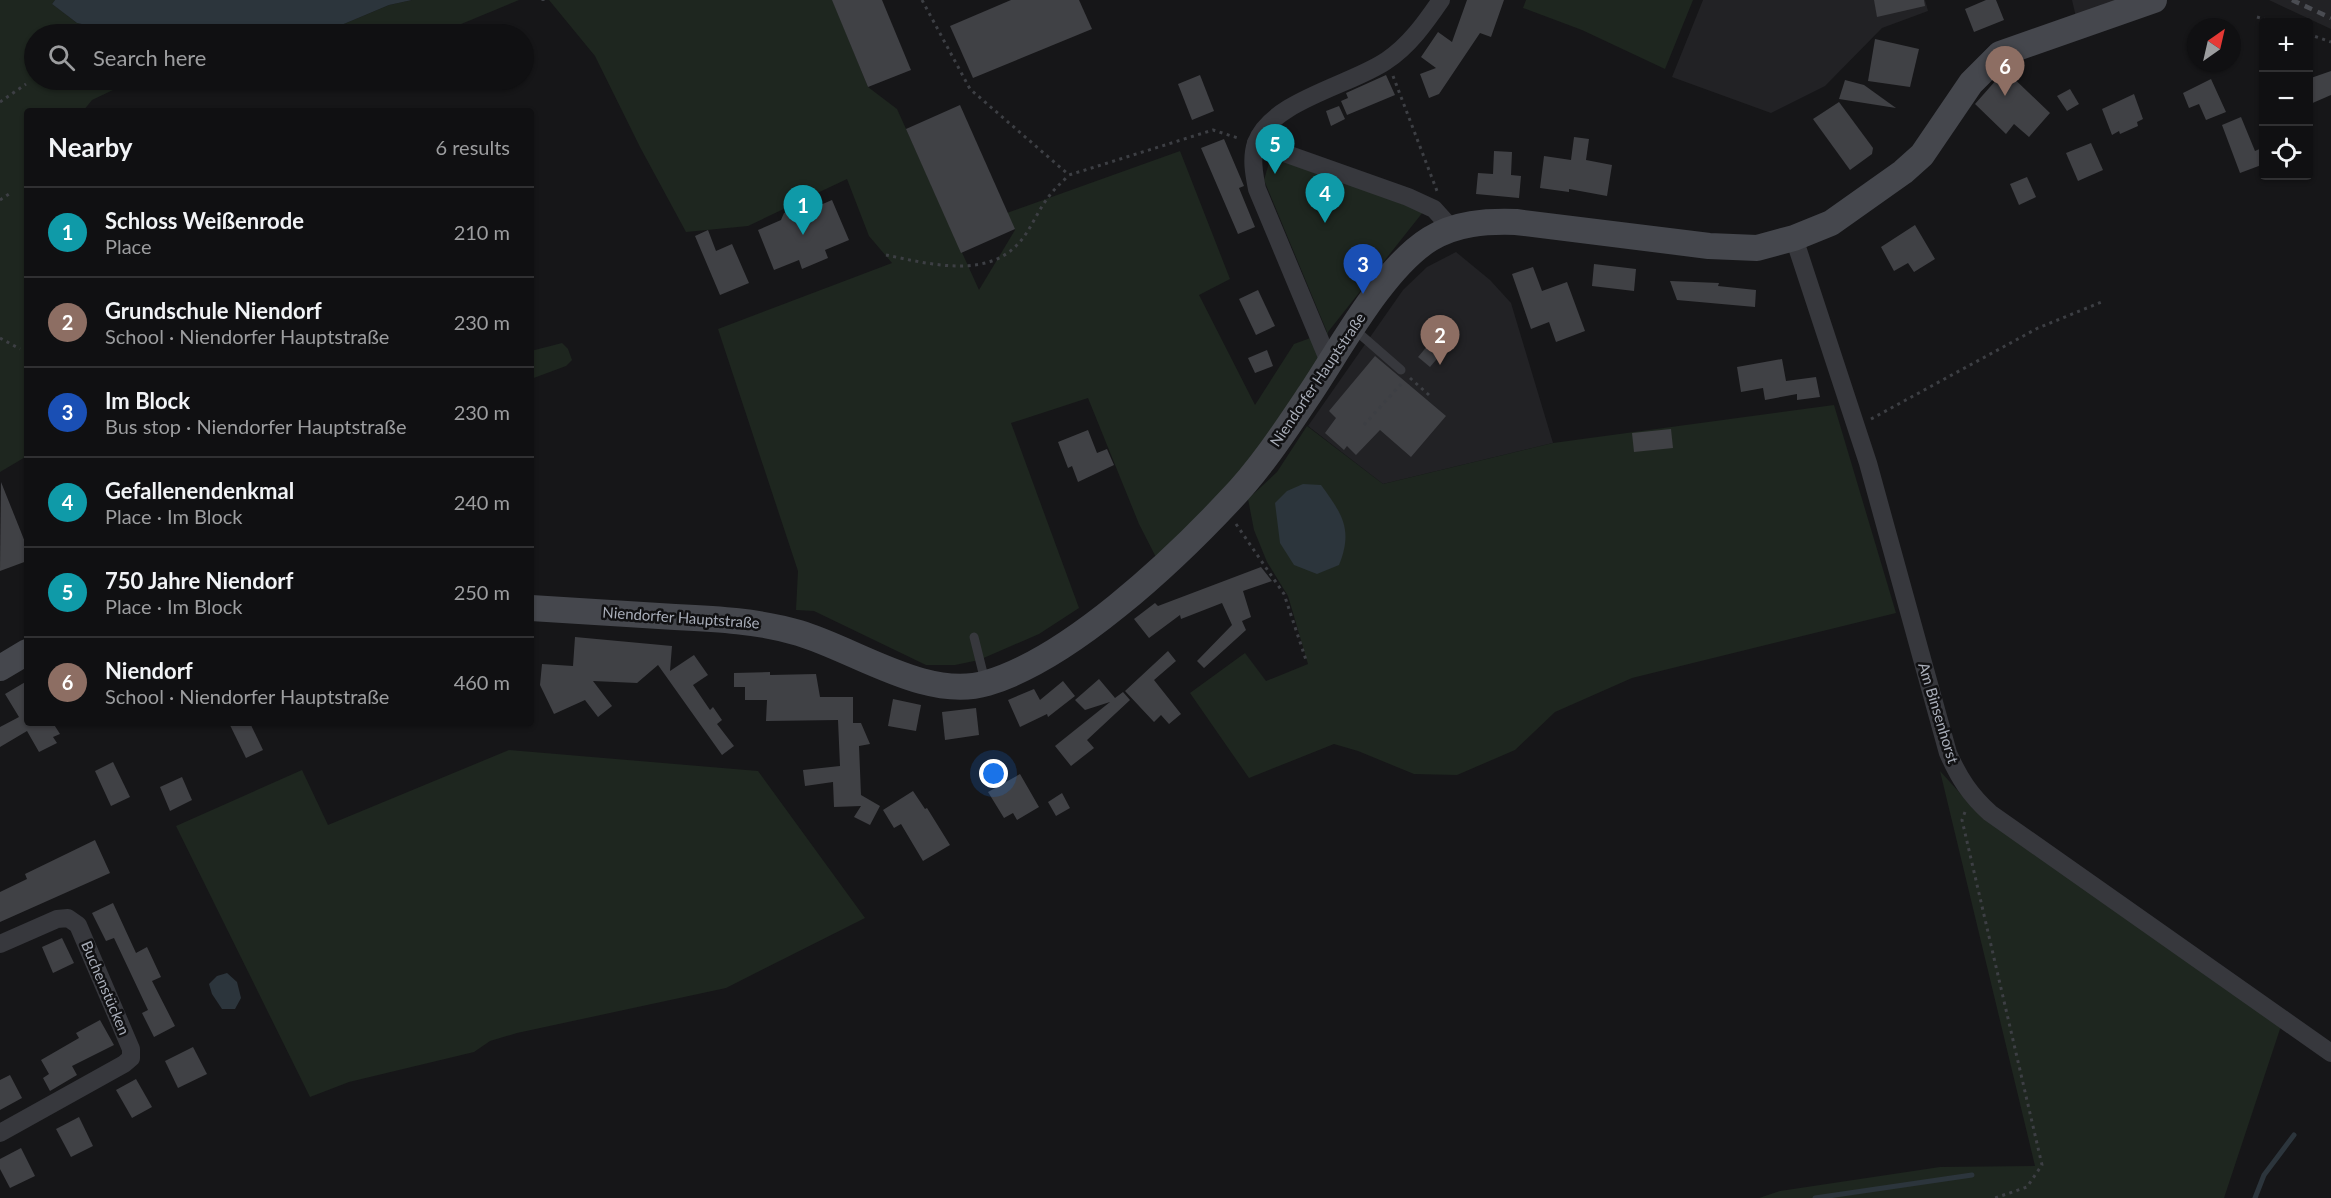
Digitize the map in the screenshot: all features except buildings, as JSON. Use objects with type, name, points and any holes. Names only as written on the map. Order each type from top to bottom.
[{"type":"main road","name":"Niendorfer Hauptstraße","points":[[534,608],[765,624],[819,639],[936,686],[963,687],[986,684],[1034,662],[1074,637],[1139,585],[1224,506],[1274,445],[1354,328],[1405,259],[1430,239],[1452,229],[1484,221],[1516,222],[1708,246],[1757,248],[1794,238],[1831,223],[1903,172],[1922,155],[1971,82],[2000,54],[2154,0]]},
{"type":"main road","points":[[0,668],[24,654]]},
{"type":"street","points":[[1330,364],[1257,189],[1253,164],[1256,143],[1264,129],[1292,107],[1387,61],[1410,41],[1441,0]]},
{"type":"street","points":[[1256,143],[1408,197],[1434,209],[1452,229]]},
{"type":"street","name":"Am Binsenhorst","points":[[1794,238],[1857,428],[1948,753],[1958,777],[1971,796],[1990,813],[2331,1053]]},
{"type":"street","name":"Buchenstücken","points":[[0,944],[57,919],[68,918],[78,925],[131,1049],[130,1058],[124,1064],[0,1133]]},
{"type":"lane","points":[[1354,328],[1401,370]]},
{"type":"lane","points":[[974,637],[986,684]]},
{"type":"path","points":[[922,0],[970,88],[1069,175]]},
{"type":"path","points":[[2313,36],[2331,42]]},
{"type":"path","points":[[1387,61],[1439,195]]},
{"type":"path","points":[[0,102],[24,85]]},
{"type":"path","points":[[886,255],[947,267],[974,266],[1005,255],[1023,239],[1048,197],[1069,175],[1213,130],[1256,143]]},
{"type":"path","points":[[0,200],[9,194]]},
{"type":"path","points":[[1857,428],[2038,328],[2104,301]]},
{"type":"path","points":[[0,338],[20,349]]},
{"type":"path","points":[[1364,425],[1408,376],[1429,395]]},
{"type":"path","points":[[1224,506],[1284,594],[1306,660]]},
{"type":"path","points":[[1971,796],[1962,820],[2042,1165],[2027,1186],[1995,1198]]},
{"type":"shaded area","points":[[0,0],[55,0],[52,4],[82,24],[24,24],[24,90],[113,90],[92,100],[85,108],[24,108],[24,458],[0,472]]},
{"type":"shaded area","points":[[55,0],[412,0],[389,5],[344,24],[82,24],[52,4]]},
{"type":"shaded area","points":[[412,0],[519,0],[461,24],[344,24],[389,5]]},
{"type":"shaded area","points":[[549,0],[835,0],[833,1],[868,87],[897,109],[979,290],[1015,230],[1007,213],[1180,151],[1230,279],[1199,295],[1255,405],[1294,344],[1327,332],[1264,180],[1269,163],[1283,158],[1423,212],[1328,332],[1320,368],[1261,463],[1161,567],[1139,524],[1088,398],[1011,423],[1079,608],[1039,634],[979,660],[955,665],[926,665],[814,611],[796,610],[798,571],[718,329],[892,263],[869,236],[847,179],[748,226],[686,232],[640,147],[595,56]]},
{"type":"shaded area","points":[[1526,0],[1693,0],[1665,69],[1582,30],[1523,8]]},
{"type":"shaded area","points":[[1703,0],[1925,0],[1928,11],[1882,28],[1825,86],[1771,113],[1672,77]]},
{"type":"shaded area","points":[[2072,0],[2117,0],[2076,17]]},
{"type":"shaded area","points":[[2269,0],[2331,0],[2331,29],[2313,21],[2313,18],[2307,18]]},
{"type":"shaded area","points":[[1456,252],[1490,280],[1511,303],[1553,443],[1383,484],[1308,426],[1403,290],[1427,267]]},
{"type":"shaded area","points":[[562,343],[568,349],[572,360],[566,366],[534,378],[534,350]]},
{"type":"shaded area","points":[[1834,405],[1896,613],[1632,678],[1555,712],[1515,750],[1457,775],[1414,774],[1358,751],[1334,744],[1249,778],[1190,693],[1245,653],[1266,681],[1308,664],[1288,596],[1267,562],[1254,530],[1248,499],[1277,472],[1307,426],[1383,484],[1553,443]]},
{"type":"shaded area","points":[[1303,484],[1321,485],[1344,523],[1345,542],[1339,565],[1317,574],[1294,565],[1280,543],[1275,503],[1287,491]]},
{"type":"shaded area","points":[[509,750],[758,771],[865,918],[726,988],[517,1033],[490,1041],[474,1052],[349,1082],[310,1097],[176,826],[302,770],[328,825]]},
{"type":"shaded area","points":[[1940,771],[1968,802],[2281,1026],[2224,1198],[1759,1198],[1780,1191],[1940,1167],[2035,1166]]},
{"type":"shaded area","points":[[227,973],[237,982],[241,998],[235,1009],[222,1009],[212,994],[209,984],[217,976]]},
{"type":"waterway","points":[[2255,1198],[2264,1175],[2294,1135]]},
{"type":"waterway","points":[[1815,1198],[1972,1175]]},
{"type":"railway","points":[[2292,0],[2331,18]]},
{"type":"place","name":"Niendorf","points":[[2005,96]]},
{"type":"place","name":"750 Jahre Niendorf","points":[[1275,174]]},
{"type":"place","name":"Gefallenendenkmal","points":[[1325,223]]},
{"type":"place","name":"Schloss Weißenrode","points":[[803,235]]},
{"type":"place","name":"Im Block","points":[[1363,294]]},
{"type":"place","name":"Grundschule Niendorf","points":[[1440,365]]}]
